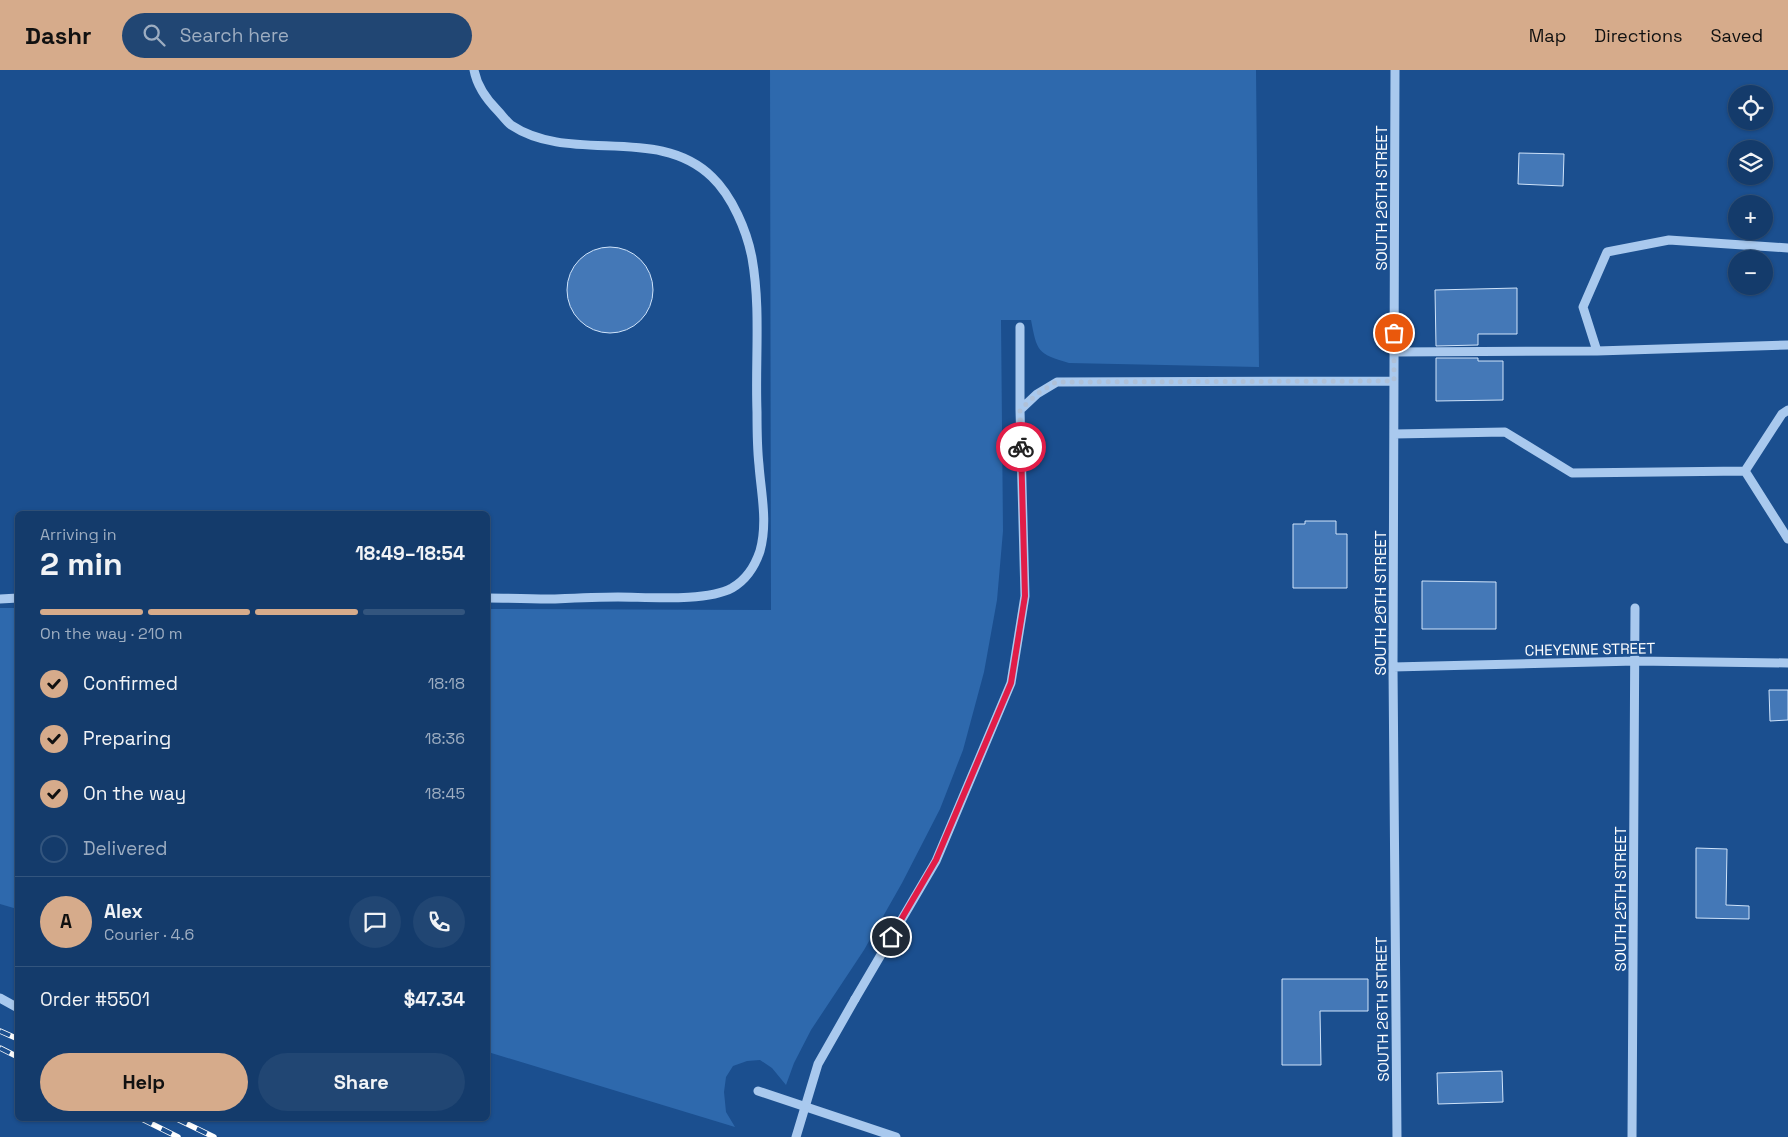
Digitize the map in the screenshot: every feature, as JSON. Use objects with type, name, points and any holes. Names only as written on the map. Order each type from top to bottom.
[{"type":"street","points":[[474,70],[476,80],[489,102],[510,124],[537,138],[564,144],[659,150],[689,160],[712,177],[730,201],[744,227],[752,257],[756,290],[757,428],[764,511],[764,532],[754,566],[746,577],[733,588],[719,593],[701,597],[490,598]]},
{"type":"street","name":"SOUTH 26TH STREET","points":[[1395,70],[1393,667],[1397,1137]]},
{"type":"street","points":[[1596,351],[1583,307],[1607,252],[1669,240],[1788,248]]},
{"type":"street","points":[[796,1137],[818,1064],[936,860],[1011,683],[1025,596],[1020,410],[1020,327]]},
{"type":"street","points":[[1394,352],[1596,351],[1788,345]]},
{"type":"street","points":[[1020,410],[1037,394],[1056,382],[1394,381]]},
{"type":"street","points":[[1745,471],[1782,414],[1788,410]]},
{"type":"street","points":[[1394,434],[1505,432],[1572,473],[1745,471]]},
{"type":"street","points":[[1745,471],[1788,539]]},
{"type":"street","points":[[0,599],[15,598]]},
{"type":"street","name":"SOUTH 25TH STREET","points":[[1632,1137],[1635,608]]},
{"type":"street","name":"CHEYENNE STREET","points":[[1393,667],[1636,661],[1788,663]]},
{"type":"street","points":[[0,998],[15,1006]]},
{"type":"street","points":[[758,1091],[896,1137]]},
{"type":"shaded area","points":[[770,70],[1256,70],[1259,367],[1069,363],[1050,357],[1040,350],[1035,339],[1031,320],[1001,320],[1003,531],[997,600],[984,672],[963,750],[940,809],[902,883],[864,950],[811,1030],[794,1063],[786,1085],[772,1068],[760,1060],[747,1061],[733,1066],[726,1077],[724,1092],[726,1112],[735,1127],[490,1053],[490,609],[771,610]]},
{"type":"shaded area","points":[[0,608],[15,608],[15,908],[0,904]]},
{"type":"building","points":[[1519,153],[1564,154],[1563,186],[1518,184]]},
{"type":"building","points":[[602,247],[618,247],[627,250],[641,259],[650,273],[653,290],[650,307],[641,321],[627,330],[618,333],[602,333],[586,326],[574,314],[567,298],[567,282],[574,266],[586,254]]},
{"type":"building","points":[[1517,288],[1517,334],[1478,334],[1478,345],[1436,346],[1435,290]]},
{"type":"building","points":[[1436,358],[1478,358],[1478,361],[1503,361],[1503,400],[1436,401]]},
{"type":"building","points":[[1305,521],[1336,521],[1336,534],[1347,534],[1347,588],[1293,588],[1293,524],[1305,524]]},
{"type":"building","points":[[1422,581],[1496,582],[1496,629],[1422,629]]},
{"type":"building","points":[[1769,690],[1788,690],[1788,720],[1770,721]]},
{"type":"building","points":[[1696,848],[1727,849],[1726,905],[1749,906],[1749,919],[1696,918]]},
{"type":"building","points":[[1282,979],[1368,979],[1368,1011],[1320,1011],[1321,1065],[1282,1065]]},
{"type":"building","points":[[1502,1071],[1503,1102],[1438,1104],[1437,1073]]},
{"type":"railway","points":[[0,1031],[15,1038]]},
{"type":"railway","points":[[0,1048],[15,1056]]},
{"type":"railway","points":[[146,1121],[178,1137]]},
{"type":"railway","points":[[181,1121],[214,1137]]},
{"type":"way so far","points":[[1021,447],[1020,410],[1037,394],[1056,382],[1394,381],[1394,333]]},
{"type":"route","points":[[891,937],[936,860],[1011,683],[1025,596],[1021,447]]}]
